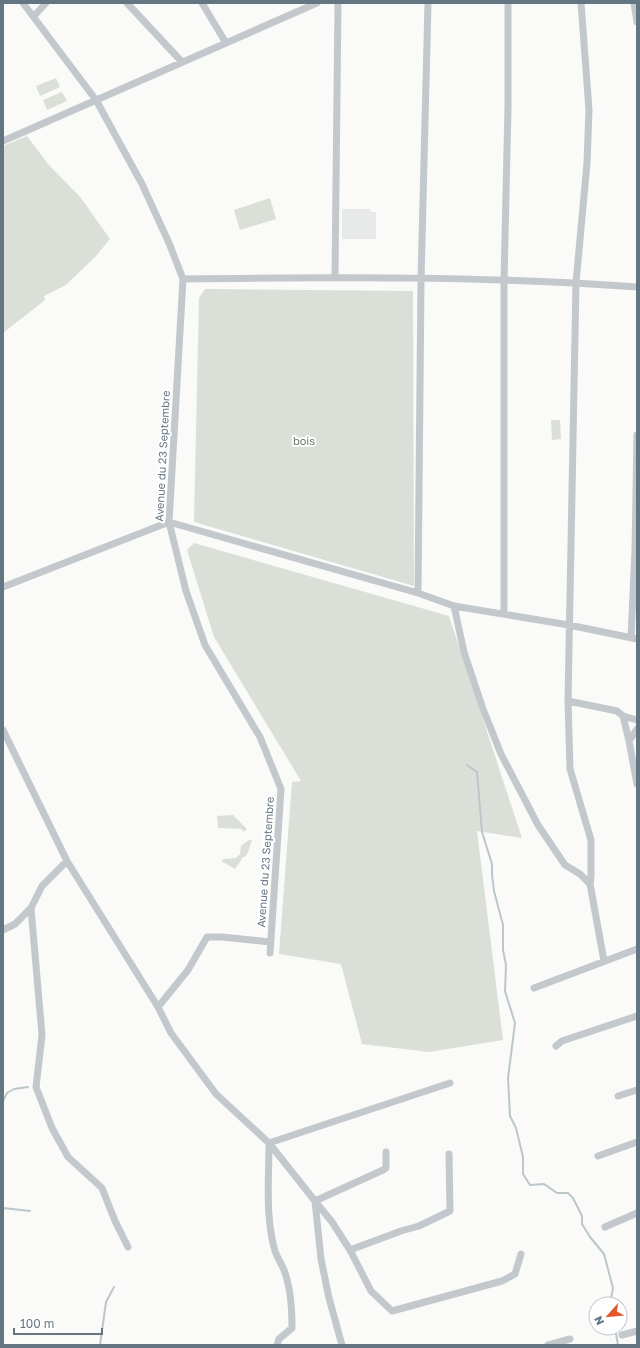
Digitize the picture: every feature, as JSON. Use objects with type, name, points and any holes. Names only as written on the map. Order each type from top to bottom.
[{"type":"street","name":"Avenue du 23 Septembre","points":[[23,3],[96,100],[142,184],[169,243],[183,279],[168,522],[186,591],[206,645],[260,737],[281,789],[270,953]]},
{"type":"street","points":[[34,16],[46,3]]},
{"type":"street","points":[[127,3],[182,62]]},
{"type":"street","points":[[202,3],[226,43]]},
{"type":"street","points":[[3,141],[226,43],[303,6],[317,3]]},
{"type":"street","points":[[335,278],[338,3]]},
{"type":"street","points":[[418,593],[421,280],[428,3]]},
{"type":"street","points":[[504,614],[504,281],[508,107],[508,3]]},
{"type":"street","points":[[581,3],[589,110],[588,163],[576,282],[568,701],[570,769],[591,840],[592,876],[590,884],[604,961]]},
{"type":"street","points":[[634,3],[637,22]]},
{"type":"street","points":[[183,279],[335,278],[576,282],[637,287]]},
{"type":"street","points":[[3,587],[168,522],[418,593],[454,606],[569,625],[634,638],[637,435]]},
{"type":"street","points":[[454,606],[464,652],[483,709],[501,754],[538,825],[557,854],[565,865],[580,874],[590,884]]},
{"type":"street","points":[[568,701],[617,711],[623,716],[637,720]]},
{"type":"street","points":[[623,716],[637,784]]},
{"type":"street","points":[[629,741],[637,729]]},
{"type":"street","points":[[3,730],[67,861],[158,1007],[172,1033],[216,1094],[269,1143],[332,1222],[350,1250],[372,1291],[392,1311],[502,1281],[515,1274],[521,1254]]},
{"type":"street","points":[[3,930],[15,924],[31,908],[42,886],[67,861]]},
{"type":"street","points":[[31,908],[42,1035],[36,1087],[52,1128],[68,1157],[102,1188],[115,1221],[128,1247]]},
{"type":"street","points":[[158,1007],[188,970],[207,937],[270,942]]},
{"type":"street","points":[[534,988],[637,949]]},
{"type":"street","points":[[556,1046],[562,1041],[637,1016]]},
{"type":"street","points":[[269,1143],[450,1083]]},
{"type":"street","points":[[618,1096],[637,1090]]},
{"type":"street","points":[[598,1156],[637,1142]]},
{"type":"street","points":[[269,1143],[269,1199],[272,1230],[275,1251],[286,1276],[292,1319],[292,1328],[279,1339],[277,1345]]},
{"type":"street","points":[[315,1201],[386,1168],[386,1152]]},
{"type":"street","points":[[350,1250],[419,1226],[450,1210],[449,1154]]},
{"type":"street","points":[[315,1201],[321,1260],[329,1298],[342,1345]]},
{"type":"street","points":[[605,1227],[637,1213]]},
{"type":"street","points":[[548,1345],[570,1339]]},
{"type":"shaded area","points":[[342,209],[371,209],[371,212],[376,212],[376,239],[342,239]]},
{"type":"green space","points":[[56,78],[60,87],[40,96],[36,86]]},
{"type":"green space","points":[[62,92],[67,101],[47,110],[43,100]]},
{"type":"green space","points":[[27,136],[48,164],[81,198],[110,239],[96,256],[66,285],[44,296],[45,300],[3,333],[3,146]]},
{"type":"green space","points":[[270,198],[276,219],[240,230],[234,210]]},
{"type":"green space","name":"bois","points":[[205,289],[413,291],[414,586],[194,522],[199,298]]},
{"type":"green space","points":[[551,420],[560,420],[561,439],[552,440]]},
{"type":"green space","points":[[194,543],[449,616],[522,838],[477,831],[503,1040],[429,1052],[362,1044],[341,964],[279,954],[292,782],[301,781],[214,637],[187,550]]},
{"type":"green space","points":[[233,815],[247,829],[243,832],[242,829],[218,828],[217,816]]},
{"type":"green space","points":[[249,840],[252,840],[248,852],[235,869],[221,861],[224,859],[236,858],[240,854],[241,846]]},
{"type":"waterway","points":[[467,765],[477,772],[482,832],[492,864],[494,891],[503,925],[503,950],[506,965],[505,991],[515,1023],[508,1078],[510,1116],[516,1128],[523,1157],[523,1174],[530,1185],[544,1184],[557,1193],[568,1193],[573,1198],[582,1216],[582,1224],[590,1237],[604,1254],[613,1288],[612,1296]]},
{"type":"waterway","points":[[3,1101],[7,1093],[14,1089],[28,1087]]},
{"type":"waterway","points":[[3,1208],[30,1211]]},
{"type":"waterway","points":[[100,1345],[106,1302],[114,1287]]},
{"type":"waterway","points":[[616,1336],[618,1345]]}]
